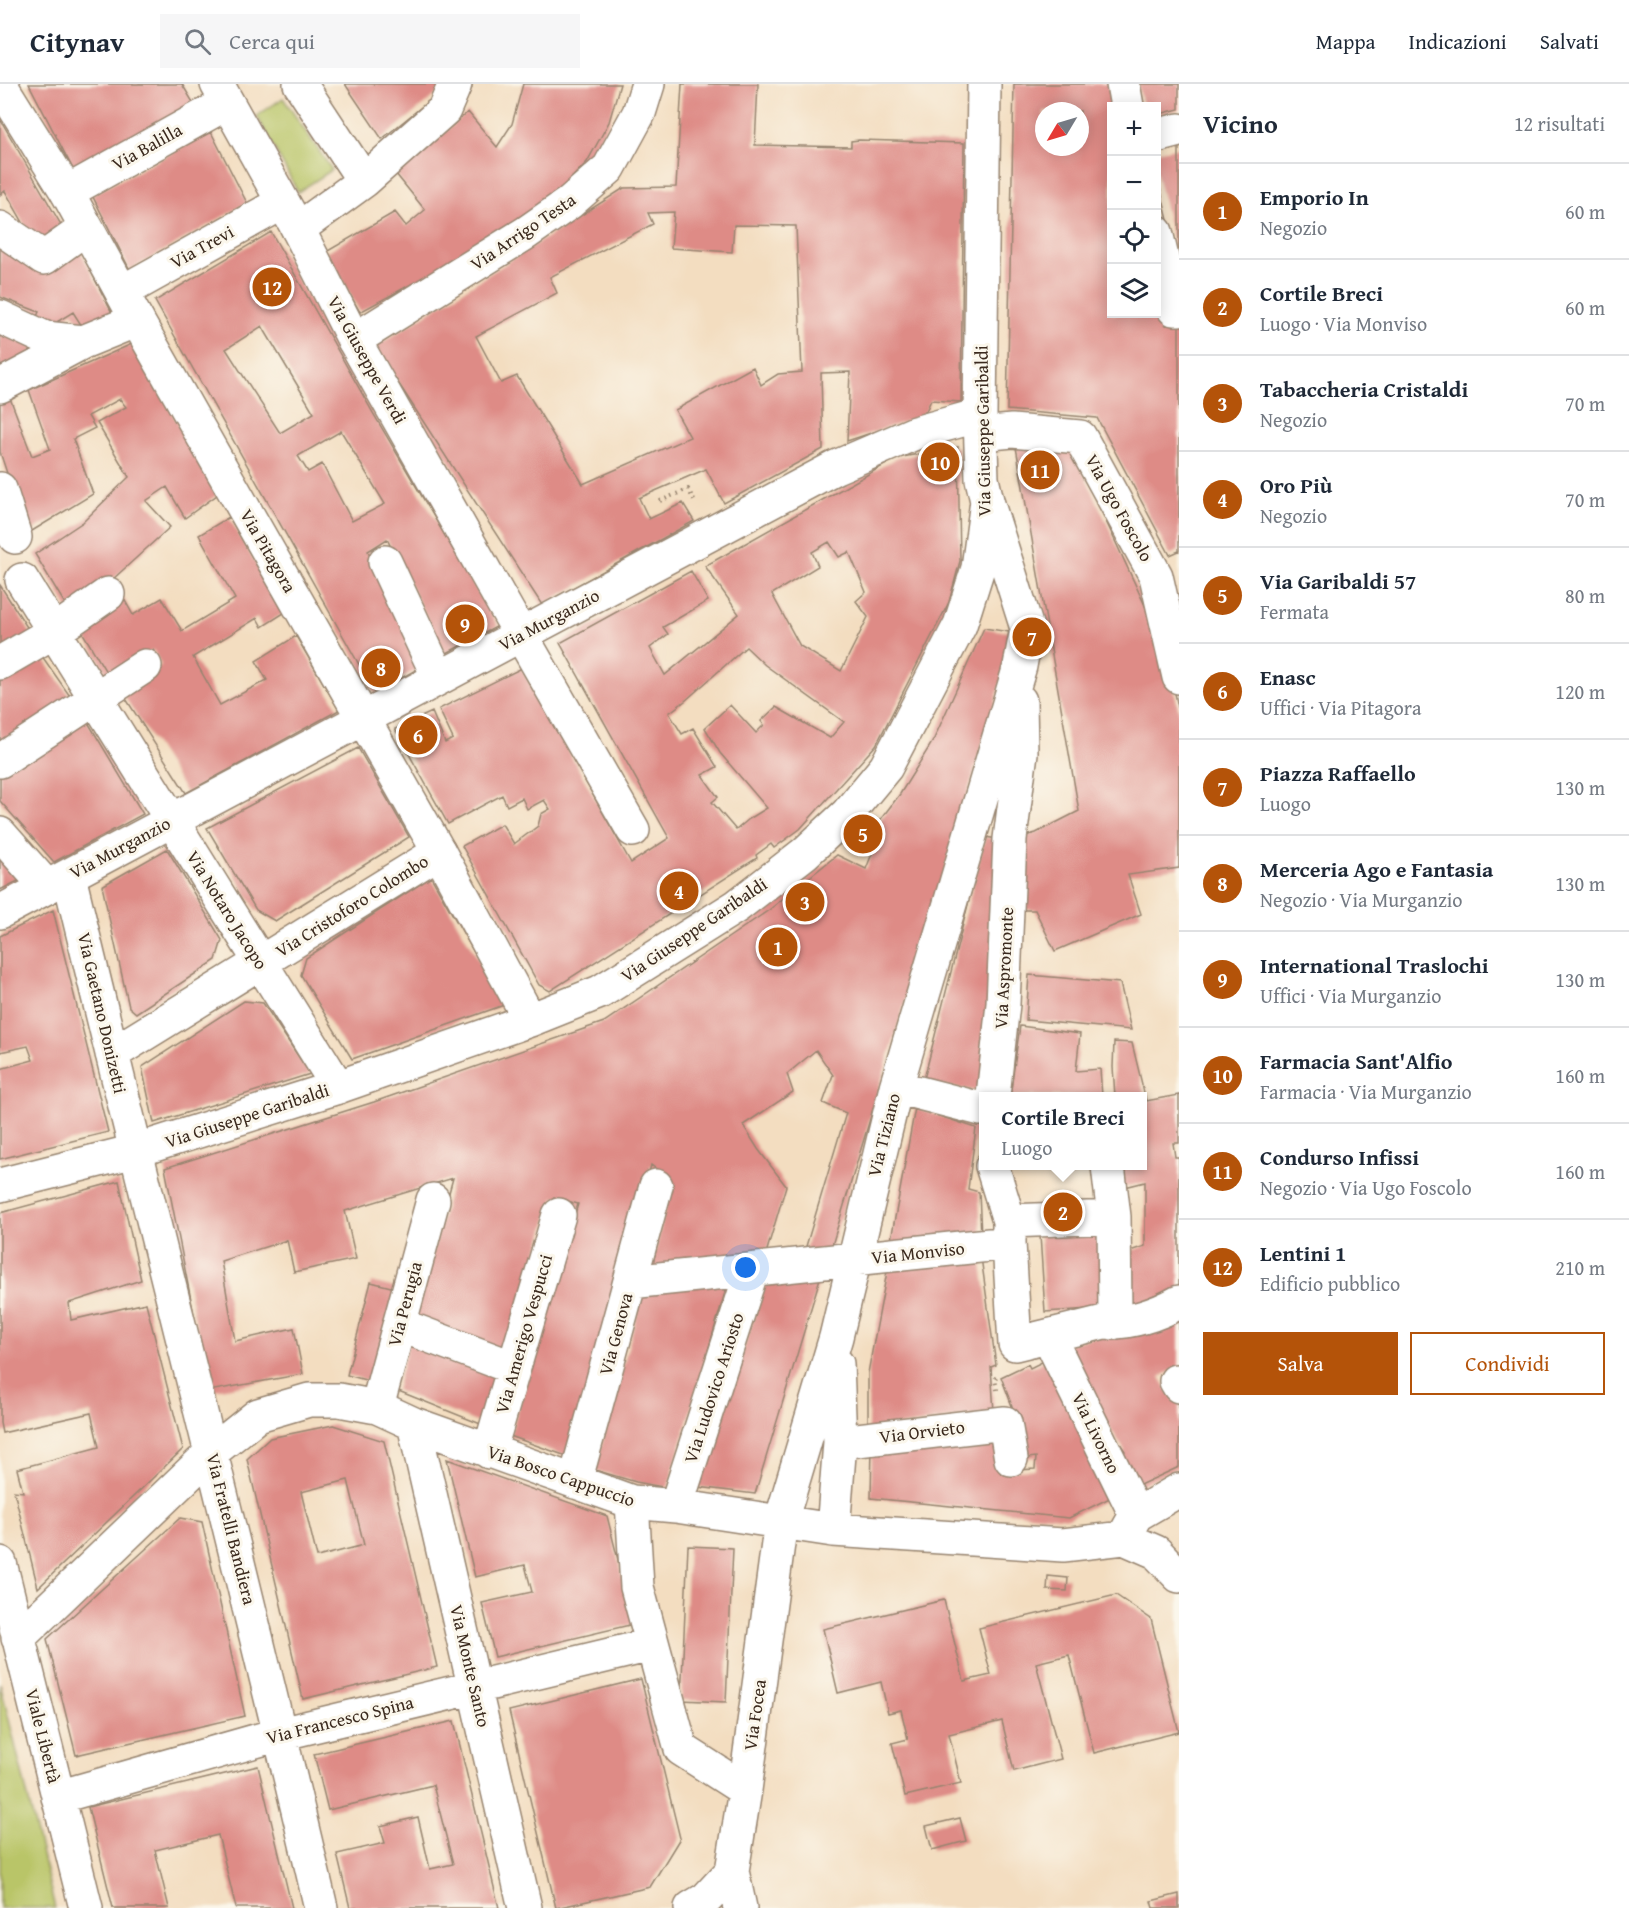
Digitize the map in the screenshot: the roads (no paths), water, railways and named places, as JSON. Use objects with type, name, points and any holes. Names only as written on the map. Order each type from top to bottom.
[{"type":"street","name":"Via Pitagora","points":[[0,84],[68,192],[137,320],[439,852],[530,1020]]},
{"type":"street","points":[[300,84],[364,181]]},
{"type":"street","name":"Via Trevi","points":[[122,292],[364,181],[444,110],[455,84]]},
{"type":"street","name":"Via Arrigo Testa","points":[[354,340],[526,233],[577,196],[609,168],[639,113],[648,84]]},
{"type":"street","name":"Via Giuseppe Garibaldi","points":[[0,1185],[135,1151],[338,1087],[530,1020],[600,992],[737,906],[805,853],[847,814],[886,767],[960,625],[978,568],[987,501],[982,478],[981,424],[984,84]]},
{"type":"street","points":[[1123,84],[1126,102]]},
{"type":"street","name":"Via Balilla","points":[[68,192],[222,93]]},
{"type":"street","name":"Via Giuseppe Verdi","points":[[222,93],[290,216],[354,340],[633,830]]},
{"type":"street","points":[[1161,135],[1179,130]]},
{"type":"street","points":[[0,228],[44,258],[86,228]]},
{"type":"street","points":[[1161,253],[1174,309],[1179,309]]},
{"type":"street","points":[[0,317],[45,338],[83,342]]},
{"type":"street","points":[[0,386],[83,342],[137,320]]},
{"type":"street","name":"Via Ugo Foscolo","points":[[981,424],[1012,431],[1080,437],[1167,570],[1179,677]]},
{"type":"street","name":"Via Murganzio","points":[[0,912],[836,467],[915,433],[981,424]]},
{"type":"street","points":[[0,489],[15,537]]},
{"type":"street","points":[[987,501],[1027,628],[1020,666]]},
{"type":"street","points":[[385,562],[439,678]]},
{"type":"street","points":[[1167,570],[1179,605]]},
{"type":"street","name":"Via Notaro Jacopo","points":[[22,580],[338,1087]]},
{"type":"street","points":[[0,663],[55,631],[108,594]]},
{"type":"street","points":[[0,761],[145,666]]},
{"type":"street","name":"Via Tiziano","points":[[781,1521],[836,1337],[896,1087],[1020,666]]},
{"type":"street","name":"Via Aspromonte","points":[[989,1092],[1003,1004],[1010,839],[1021,753],[1020,666]]},
{"type":"street","points":[[0,834],[58,881]]},
{"type":"street","name":"Via Cristoforo Colombo","points":[[112,1054],[439,852]]},
{"type":"street","name":"Via Gaetano Donizetti","points":[[58,881],[112,1054],[135,1151]]},
{"type":"street","points":[[896,1087],[979,1102]]},
{"type":"street","name":"Via Fratelli Bandiera","points":[[135,1151],[212,1452],[321,1908]]},
{"type":"street","points":[[992,1170],[1016,1344],[1053,1344],[1108,1323],[1146,1316],[1179,1302]]},
{"type":"street","points":[[1108,1170],[1114,1217],[1115,1313],[1108,1323]]},
{"type":"street","name":"Via Genova","points":[[575,1482],[656,1186]]},
{"type":"street","name":"Via Perugia","points":[[377,1407],[433,1200]]},
{"type":"street","name":"Via Amerigo Vespucci","points":[[489,1452],[559,1215]]},
{"type":"street","name":"Via Monviso","points":[[630,1282],[854,1259],[1114,1217]]},
{"type":"street","name":"Via Ludovico Ariosto","points":[[676,1506],[752,1270]]},
{"type":"street","points":[[400,1325],[514,1368]]},
{"type":"street","points":[[833,1530],[840,1442],[836,1337]]},
{"type":"street","name":"Via Livorno","points":[[1053,1344],[1130,1526]]},
{"type":"street","name":"Via Bosco Cappuccio","points":[[18,1638],[212,1452],[258,1415],[309,1400],[339,1401],[377,1407],[414,1424],[489,1452],[633,1502],[676,1506],[833,1530],[1063,1545],[1130,1526],[1179,1490]]},
{"type":"street","name":"Via Orvieto","points":[[840,1442],[1005,1423],[1011,1459]]},
{"type":"street","name":"Via Monte Santo","points":[[414,1424],[525,1908]]},
{"type":"street","points":[[633,1502],[638,1649],[681,1749],[745,1790]]},
{"type":"street","name":"Via Focea","points":[[740,1908],[732,1870],[781,1521]]},
{"type":"street","points":[[1130,1526],[1179,1576]]},
{"type":"street","name":"Viale Libertà","points":[[0,1563],[86,1908]]},
{"type":"street","name":"Via Francesco Spina","points":[[58,1797],[280,1734],[638,1649]]},
{"type":"street","points":[[691,1908],[706,1899],[732,1870]]},
{"type":"place","name":"Lentini 1","points":[[272,287]]},
{"type":"place","name":"Farmacia Sant'Alfio","points":[[940,462]]},
{"type":"place","name":"Condurso Infissi","points":[[1040,470]]},
{"type":"place","name":"International Traslochi","points":[[465,624]]},
{"type":"place","name":"Piazza Raffaello","points":[[1032,637]]},
{"type":"place","name":"Merceria Ago e Fantasia","points":[[381,668]]},
{"type":"place","name":"Enasc","points":[[418,735]]},
{"type":"place","name":"Via Garibaldi 57","points":[[863,834]]},
{"type":"place","name":"Oro Più","points":[[679,891]]},
{"type":"place","name":"Tabaccheria Cristaldi","points":[[805,902]]},
{"type":"place","name":"Emporio In","points":[[778,947]]},
{"type":"place","name":"Cortile Breci","points":[[1063,1212]]}]
